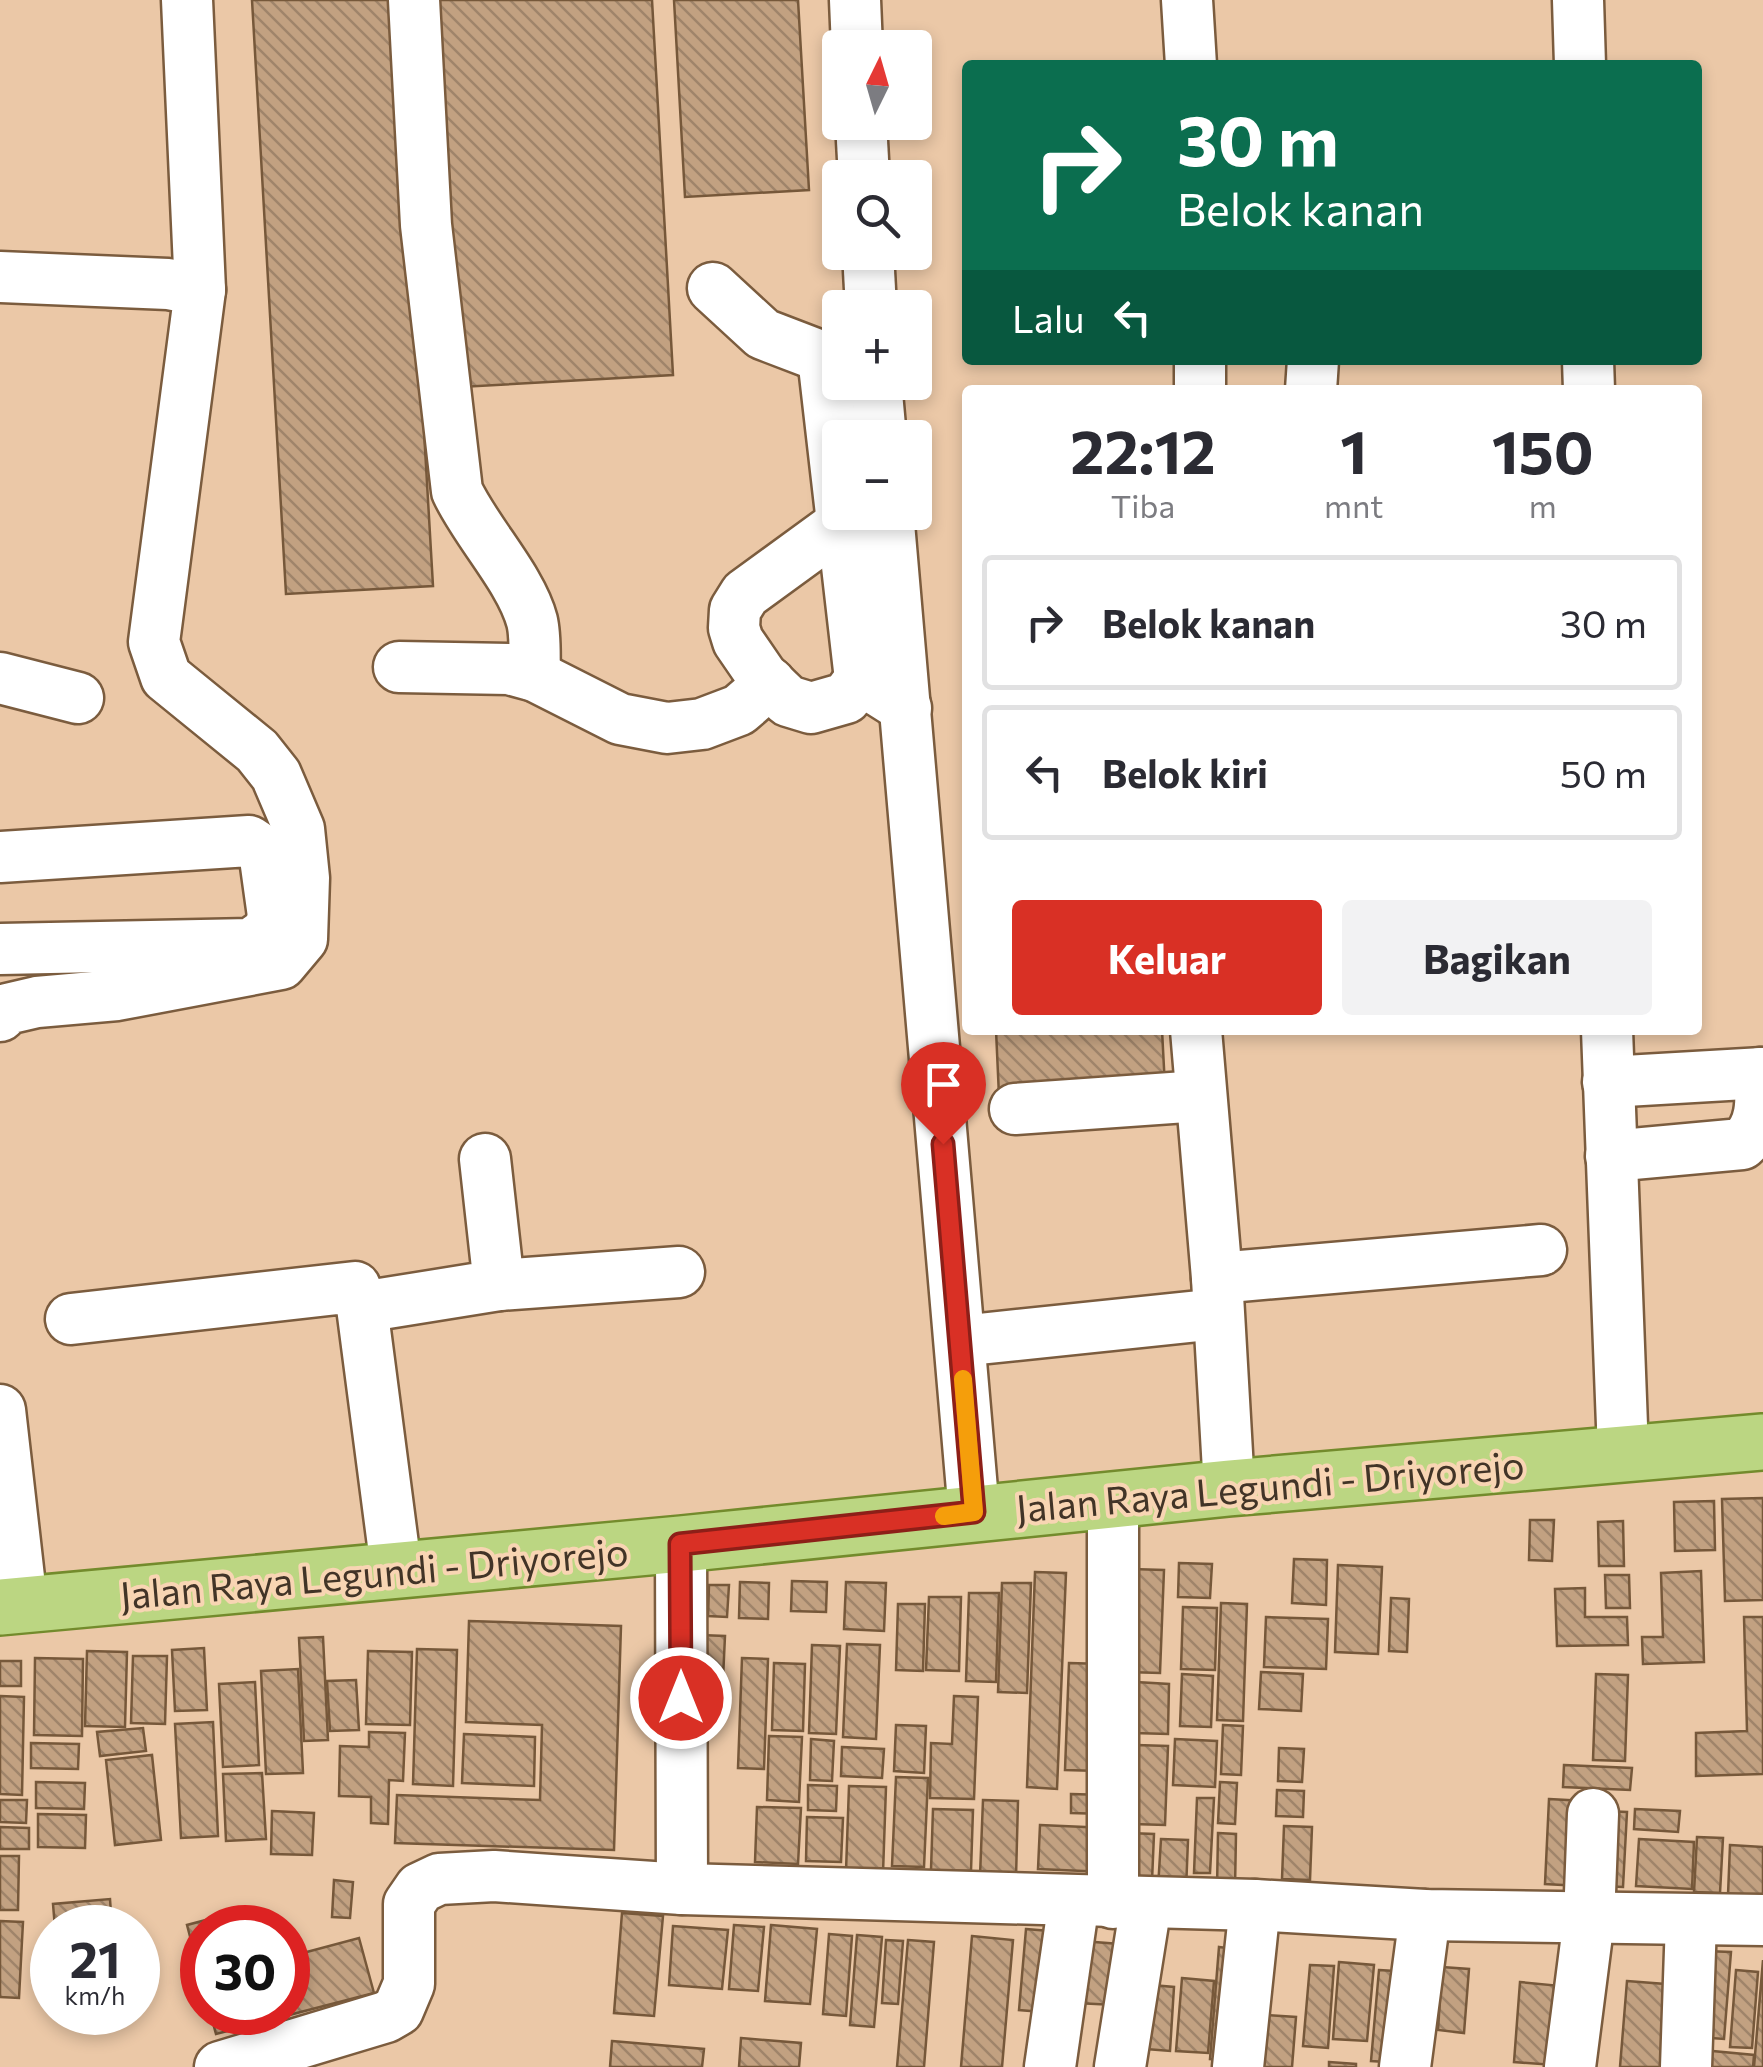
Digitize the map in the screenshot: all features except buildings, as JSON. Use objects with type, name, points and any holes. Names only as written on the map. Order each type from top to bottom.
[{"type":"main road","name":"Jalan Raya Legundi - Driyorejo","points":[[11,1606],[1229,1488],[1763,1442]]},
{"type":"street","points":[[0,1016],[7,1009],[37,1002],[117,994],[282,964],[302,939],[304,878],[299,829],[276,775],[257,752],[166,677],[154,642],[200,290],[187,0]]},
{"type":"street","points":[[414,0],[426,225],[457,491],[532,621],[535,676]]},
{"type":"street","points":[[855,0],[856,30]]},
{"type":"street","points":[[1187,0],[1191,60]]},
{"type":"street","points":[[1578,0],[1580,60]]},
{"type":"street","points":[[0,277],[168,284],[200,290]]},
{"type":"street","points":[[713,288],[763,334],[822,354]]},
{"type":"street","points":[[846,530],[746,594],[735,610],[738,641],[770,683],[788,701],[810,708],[846,698],[860,679],[865,530]]},
{"type":"street","points":[[868,530],[906,708],[974,1512]]},
{"type":"street","points":[[399,667],[508,669],[535,676],[620,719],[667,728],[702,724],[739,710],[770,683]]},
{"type":"street","points":[[0,678],[78,698]]},
{"type":"street","points":[[860,679],[906,708]]},
{"type":"street","points":[[0,857],[249,841],[264,851],[273,916],[269,932],[251,944],[0,949]]},
{"type":"street","points":[[1196,1035],[1229,1488]]},
{"type":"street","points":[[1607,1035],[1623,1452]]},
{"type":"street","points":[[1608,1082],[1761,1073],[1761,1114],[1754,1135],[1742,1144],[1611,1156]]},
{"type":"street","points":[[1015,1108],[1200,1096]]},
{"type":"street","points":[[485,1159],[500,1285]]},
{"type":"street","points":[[960,1341],[1217,1296],[1541,1250]]},
{"type":"street","points":[[362,1308],[500,1285],[679,1272]]},
{"type":"street","points":[[71,1319],[350,1285],[358,1289],[396,1568]]},
{"type":"street","points":[[0,1410],[11,1606]]},
{"type":"street","points":[[1113,1500],[1111,1903],[1120,2067]]},
{"type":"street","points":[[680,1544],[682,1889]]},
{"type":"street","points":[[1570,2067],[1589,1918],[1594,1814]]},
{"type":"street","points":[[220,2067],[386,2018],[398,2010],[409,1984],[409,1904],[420,1888],[439,1878],[494,1876],[682,1889],[1255,1905],[1425,1915],[1763,1920]]},
{"type":"street","points":[[1050,2067],[1111,1903]]},
{"type":"street","points":[[1238,2067],[1255,1905]]},
{"type":"street","points":[[1405,2067],[1425,1915]]},
{"type":"street","points":[[1686,2067],[1691,1921]]},
{"type":"slow traffic","points":[[944,1516],[974,1512],[963,1379]]},
{"type":"route","points":[[681,1698],[680,1544],[974,1512],[943,1144]]}]
